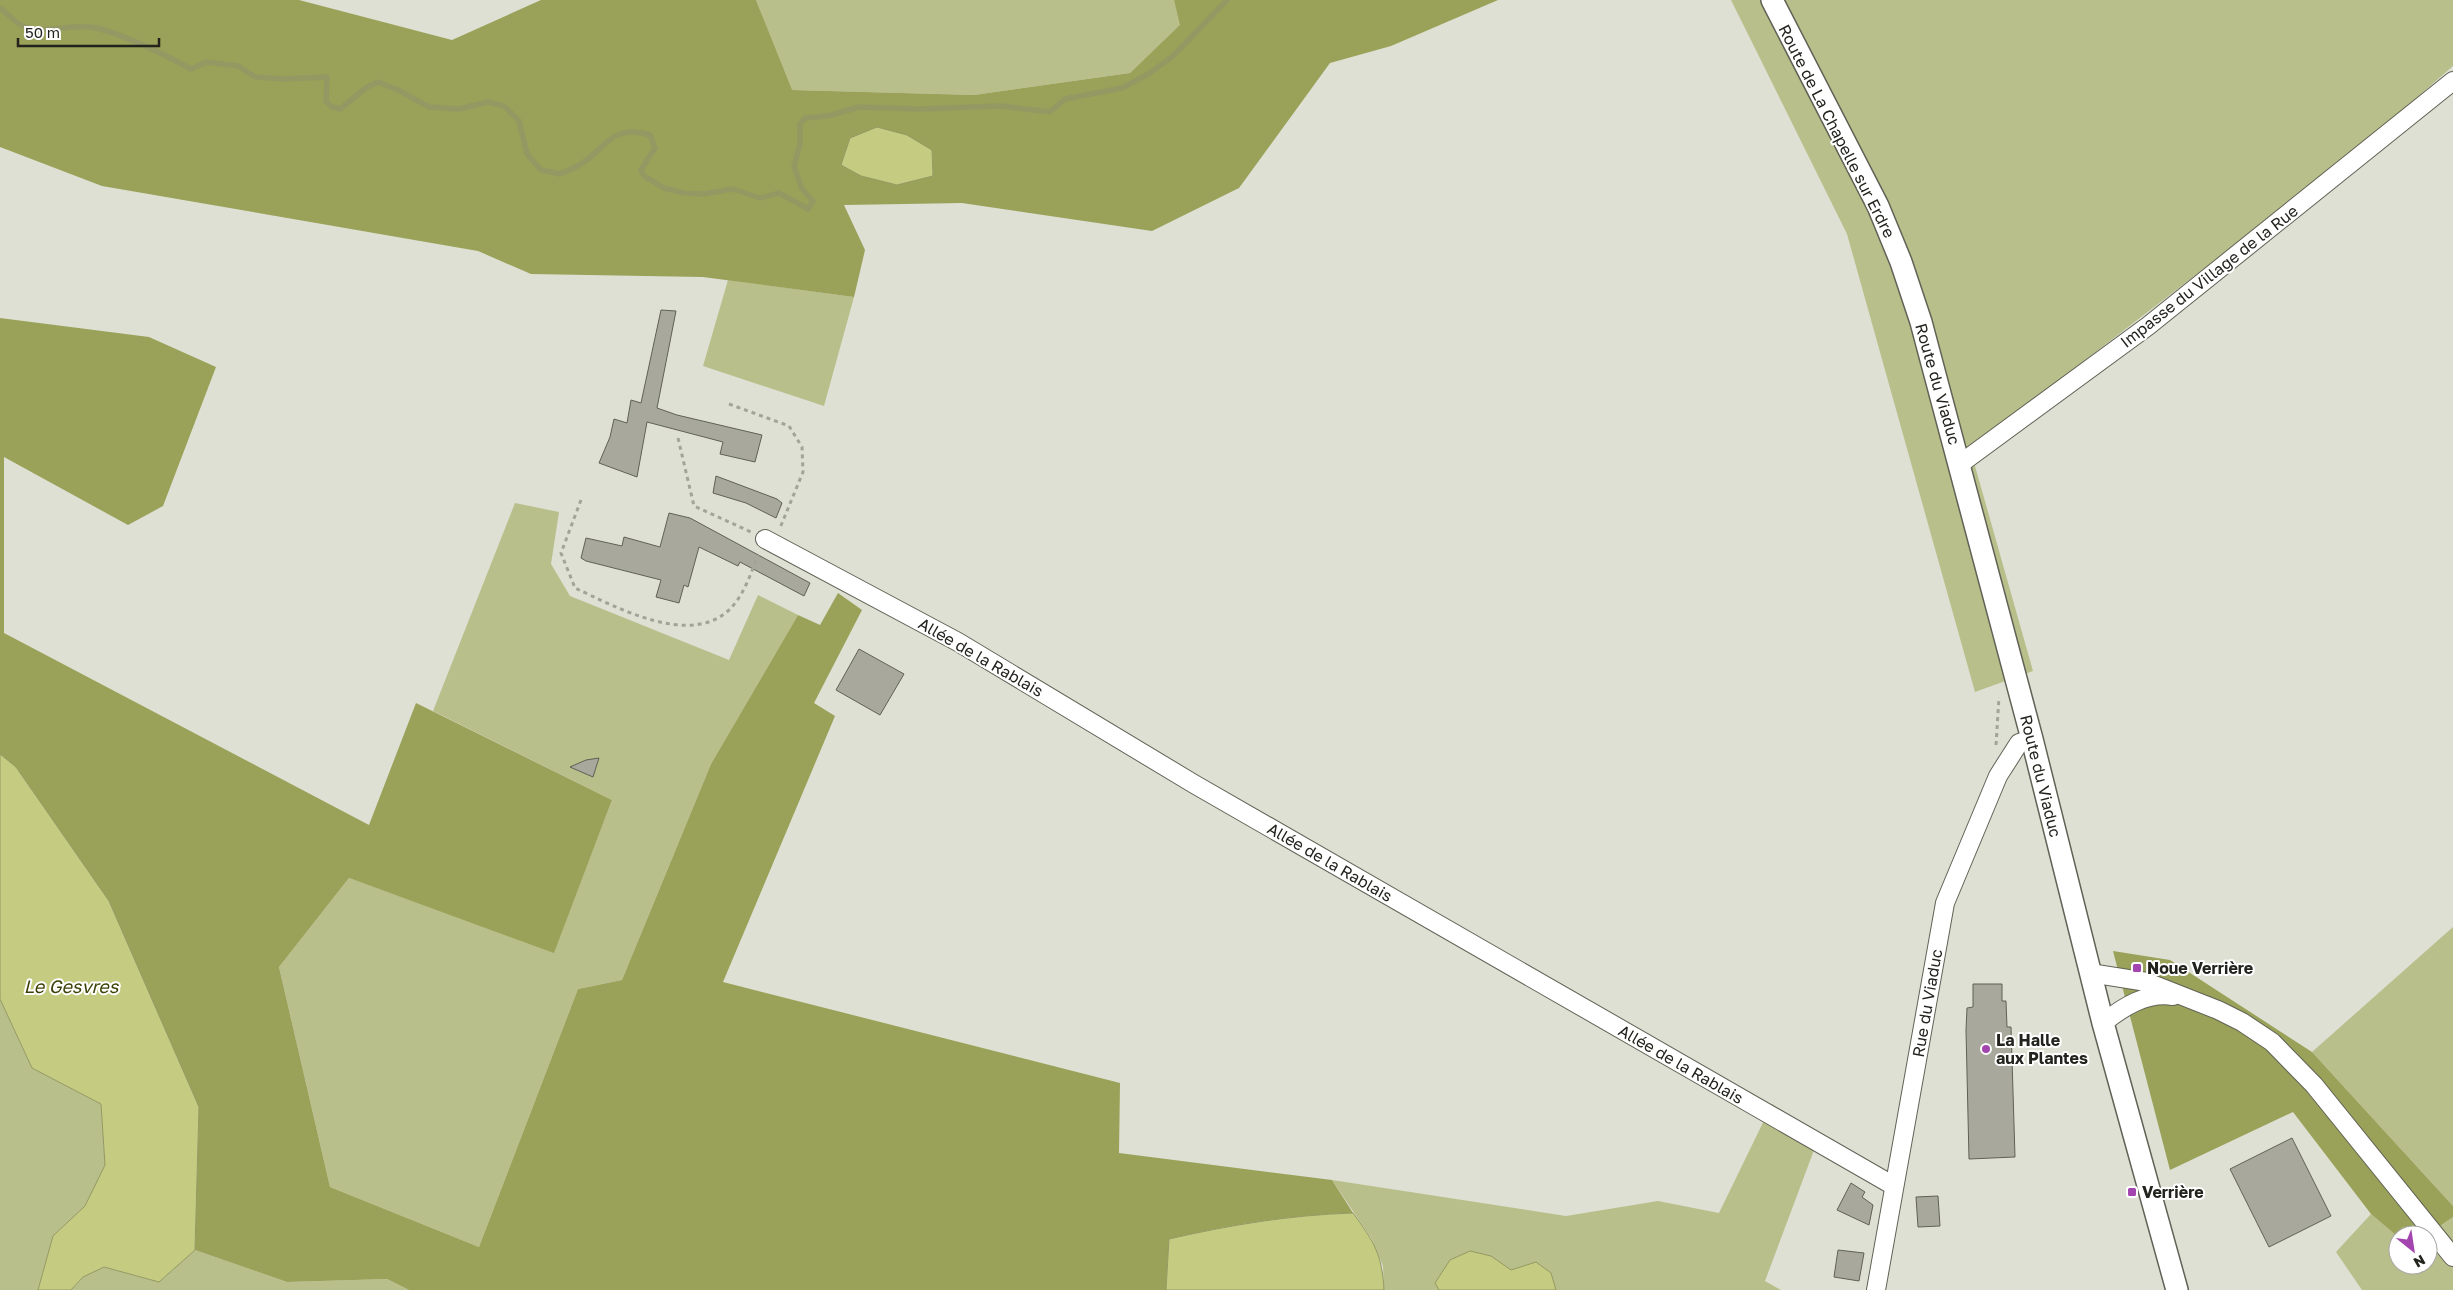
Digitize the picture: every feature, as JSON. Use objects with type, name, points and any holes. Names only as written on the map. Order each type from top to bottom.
[{"type":"street","name":"Route de La Chapelle sur Erdre","points":[[1772,0],[1878,206],[1901,262]]},
{"type":"street","name":"Impasse du Village de la Rue","points":[[1960,464],[2148,326],[2453,81]]},
{"type":"street","name":"Route du Viaduc","points":[[1901,262],[1922,322],[2032,739],[2103,1023],[2177,1290]]},
{"type":"street","name":"Allée de la Rablais","points":[[769,541],[958,642],[1194,784],[1894,1186]]},
{"type":"street","name":"Rue du Viaduc","points":[[1876,1290],[1946,903],[1998,776],[2019,743],[2032,739]]},
{"type":"street","points":[[2090,973],[2147,982],[2242,1022],[2272,1042],[2314,1085],[2453,1257]]},
{"type":"street","points":[[2103,1023],[2133,1003],[2151,996],[2165,995],[2186,998]]},
{"type":"path","points":[[581,500],[561,553],[575,588],[623,610],[671,626],[706,624],[729,610],[741,594],[803,472],[802,447],[789,426],[729,404]]},
{"type":"path","points":[[678,438],[694,506],[769,541]]},
{"type":"path","points":[[1996,748],[1999,691]]},
{"type":"shaded area","points":[[0,0],[299,0],[452,40],[541,0],[756,0],[792,90],[974,95],[1130,73],[1180,25],[1174,0],[1498,0],[1391,46],[1330,63],[1239,188],[1152,231],[962,203],[844,205],[865,250],[854,297],[703,277],[531,274],[478,251],[102,186],[0,147]],"holes":[[[850,138],[932,150],[933,176],[841,165]]]},
{"type":"shaded area","points":[[756,0],[1174,0],[1181,25],[1130,73],[974,95],[791,90]]},
{"type":"shaded area","points":[[1731,0],[2453,0],[2453,66],[2350,156],[1975,445],[1975,466],[2033,671],[1975,692],[1847,234]]},
{"type":"shaded area","points":[[728,280],[854,297],[824,406],[703,366]]},
{"type":"shaded area","points":[[0,318],[149,337],[216,367],[163,506],[128,525],[4,457],[4,633],[369,825],[416,703],[612,800],[554,953],[349,878],[279,967],[330,1187],[479,1247],[578,989],[622,980],[711,764],[798,615],[820,625],[838,593],[862,610],[814,703],[835,716],[723,982],[1120,1083],[1119,1153],[1332,1180],[1353,1213],[1306,1216],[1260,1222],[1169,1239],[1166,1290],[409,1290],[387,1279],[287,1282],[195,1250],[199,1107],[109,901],[16,767],[0,754]]},
{"type":"shaded area","points":[[515,503],[559,512],[551,564],[570,596],[729,660],[758,595],[798,615],[711,764],[622,980],[578,989],[479,1247],[330,1187],[279,967],[349,878],[554,952],[612,800],[433,711]]},
{"type":"shaded area","points":[[2453,927],[2453,1206],[2312,1052]]},
{"type":"shaded area","points":[[2113,951],[2170,960],[2312,1052],[2453,1206],[2453,1217],[2438,1227],[2438,1225],[2388,1225],[2388,1228],[2371,1214],[2293,1112],[2170,1170]]},
{"type":"shaded area","points":[[0,999],[32,1068],[101,1104],[105,1165],[85,1206],[53,1236],[38,1290],[0,1290]]},
{"type":"shaded area","points":[[1772,1104],[1820,1134],[1765,1281],[1781,1290],[1384,1290],[1383,1266],[1371,1238],[1332,1180],[1566,1216],[1658,1201],[1719,1213]]},
{"type":"shaded area","points":[[2371,1214],[2388,1228],[2388,1275],[2438,1275],[2438,1227],[2453,1217],[2453,1290],[2362,1290],[2336,1252]]},
{"type":"shaded area","points":[[195,1250],[287,1282],[387,1279],[409,1290],[71,1290],[83,1277],[104,1267],[159,1282]]},
{"type":"water","points":[[877,127],[907,135],[932,150],[933,176],[897,185],[861,176],[841,165],[850,138]]},
{"type":"water","name":"Le Gesvres","points":[[0,754],[16,767],[109,901],[199,1107],[195,1250],[159,1282],[104,1267],[83,1277],[71,1290],[38,1290],[53,1236],[85,1206],[105,1165],[101,1104],[32,1068],[0,999]]},
{"type":"water","points":[[1353,1213],[1376,1249],[1384,1290],[1166,1290],[1169,1239],[1260,1222],[1306,1216]]},
{"type":"water","points":[[1470,1251],[1491,1256],[1511,1270],[1536,1262],[1551,1273],[1556,1290],[1439,1290],[1435,1283],[1450,1260]]},
{"type":"building","points":[[661,310],[676,311],[657,408],[677,415],[762,435],[755,462],[720,454],[723,442],[647,422],[637,477],[599,463],[610,437],[614,419],[627,423],[631,400],[641,403]]},
{"type":"building","points":[[716,476],[777,499],[782,503],[776,518],[746,503],[713,493]]},
{"type":"building","points":[[669,513],[690,518],[810,583],[804,596],[740,562],[738,566],[699,547],[688,587],[684,585],[679,603],[656,597],[661,580],[586,561],[581,558],[586,538],[622,546],[624,537],[660,547]]},
{"type":"building","points":[[859,649],[904,674],[880,715],[836,690]]},
{"type":"building","points":[[599,758],[593,777],[570,767],[586,760]]},
{"type":"building","points":[[1973,984],[2002,984],[2002,1001],[2006,1001],[2007,1027],[2011,1027],[2015,1157],[1969,1159],[1966,1030],[1967,1008],[1973,1007]]},
{"type":"building","points":[[2292,1138],[2331,1216],[2269,1247],[2230,1169]]},
{"type":"building","points":[[1851,1183],[1865,1192],[1862,1197],[1873,1205],[1869,1225],[1837,1210]]},
{"type":"building","points":[[1938,1196],[1940,1226],[1918,1227],[1916,1197]]},
{"type":"building","points":[[1838,1250],[1864,1253],[1859,1281],[1834,1277]]},
{"type":"waterway","points":[[0,8],[18,23],[30,28],[97,28],[145,46],[191,69],[207,62],[238,66],[255,77],[283,79],[327,77],[326,101],[332,107],[340,109],[367,87],[378,82],[398,90],[429,107],[459,109],[487,102],[504,106],[519,121],[527,154],[541,170],[560,174],[581,164],[611,139],[619,135],[627,132],[650,135],[655,148],[641,170],[644,176],[664,188],[684,193],[704,194],[733,189],[760,198],[779,193],[808,209],[813,201],[802,189],[794,166],[800,144],[800,124],[805,118],[828,116],[859,107],[919,109],[1001,106],[1050,112],[1065,99],[1122,88],[1150,73],[1173,56],[1227,0]]},
{"type":"place","name":"Noue Verrière","points":[[2137,968]]},
{"type":"place","name":"La Halle aux Plantes","points":[[1986,1049]]},
{"type":"place","name":"Verrière","points":[[2132,1192]]}]
